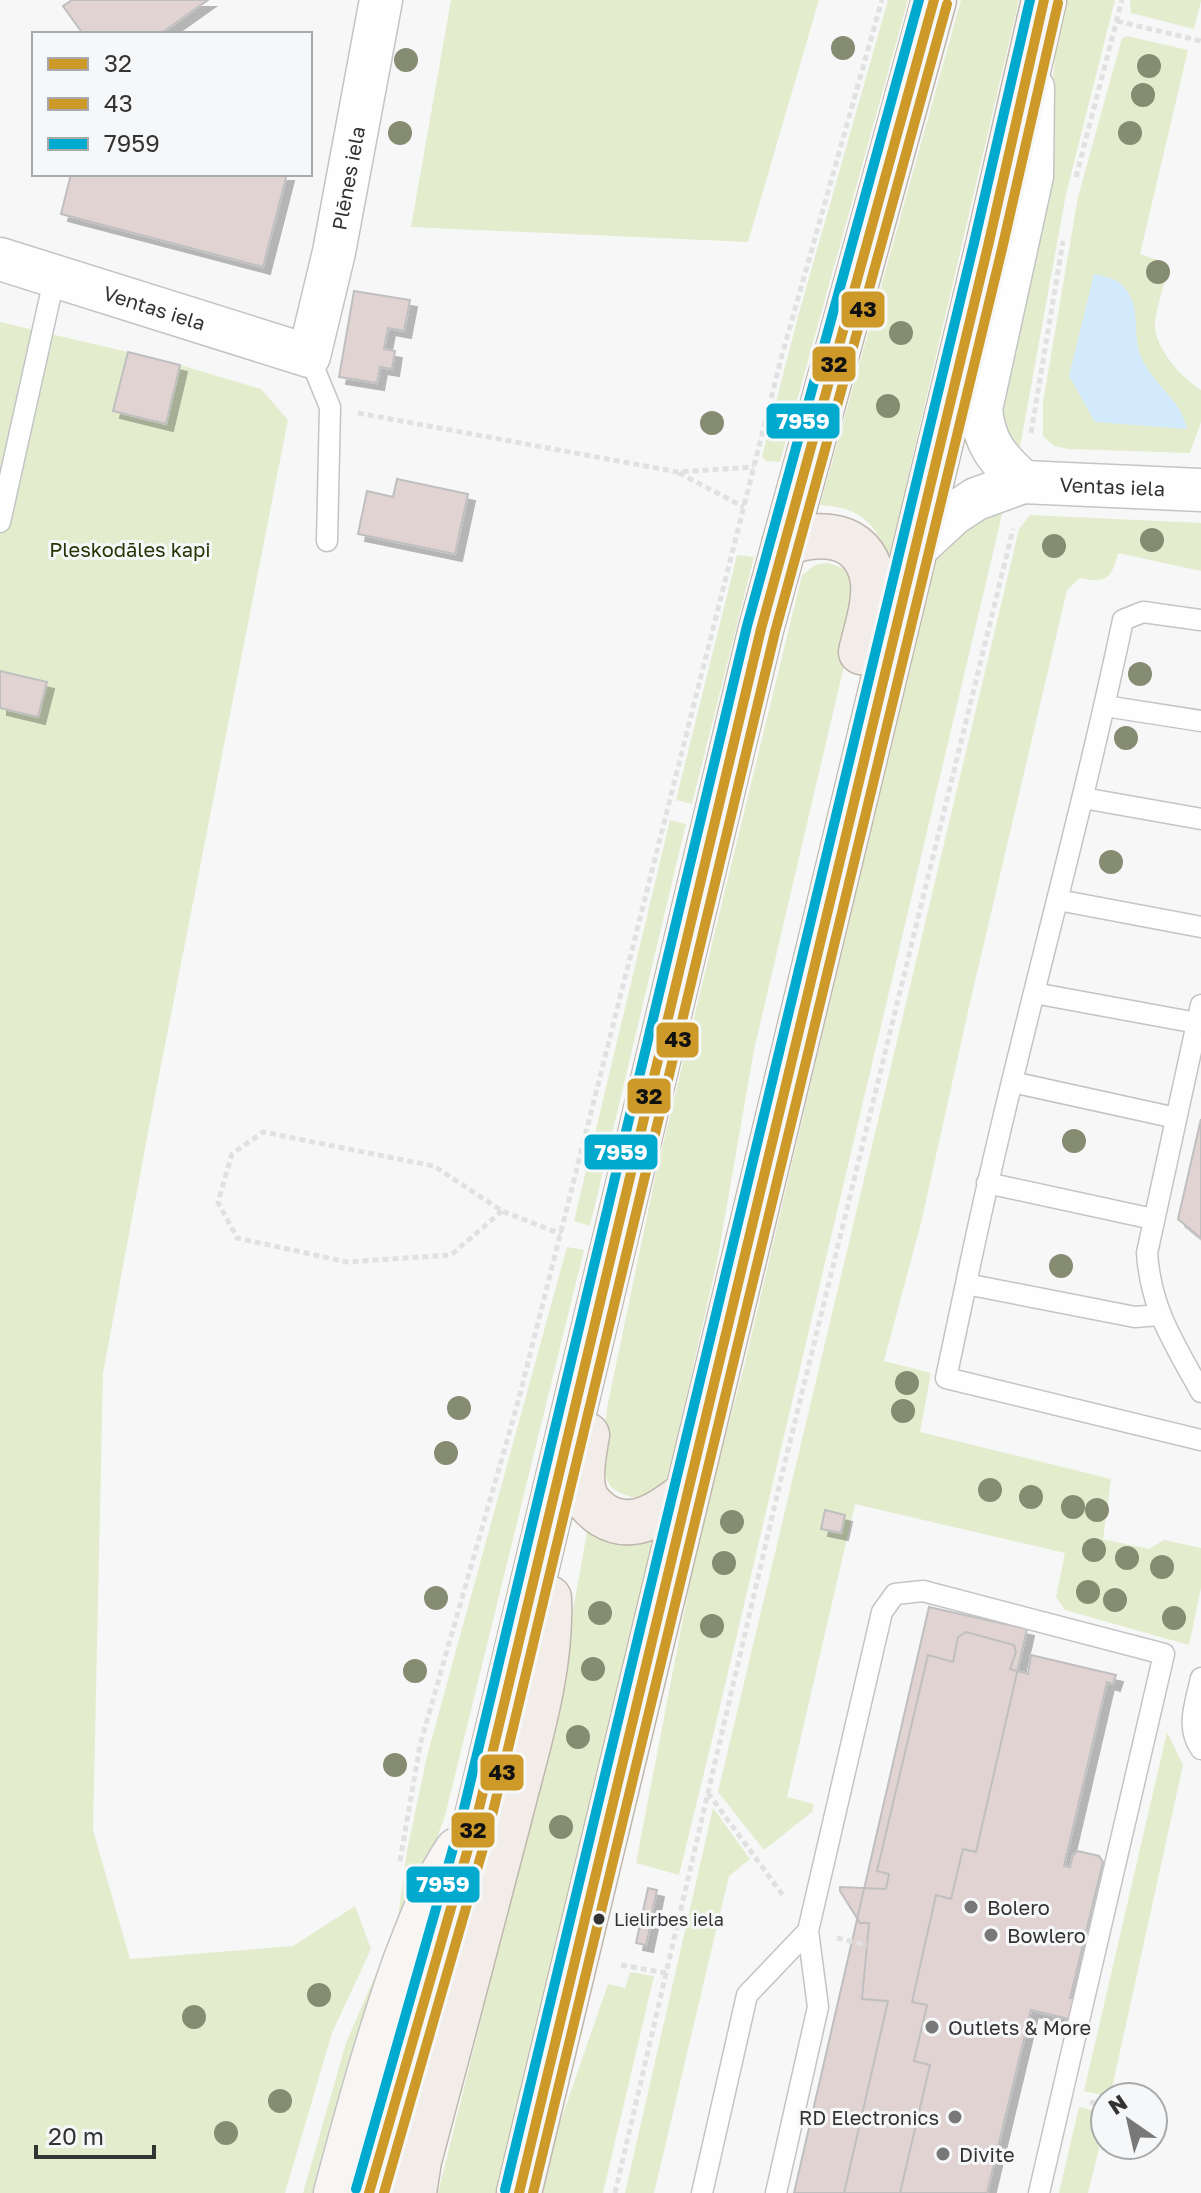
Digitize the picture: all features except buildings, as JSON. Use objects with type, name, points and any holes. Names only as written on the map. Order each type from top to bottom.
[{"type":"main road","points":[[369,2193],[476,1821],[784,544],[934,0]]},
{"type":"main road","points":[[519,2193],[988,246],[1044,0]]},
{"type":"main road","points":[[768,1156],[773,1038],[872,594],[872,577],[864,559],[852,545],[835,537],[812,534],[784,544]]},
{"type":"main road","points":[[600,1298],[603,1354],[586,1439],[583,1480],[586,1497],[598,1512],[614,1522],[630,1523],[652,1517],[687,1493]]},
{"type":"main road","points":[[414,2193],[419,2161],[493,1883],[544,1670],[550,1619],[547,1520]]},
{"type":"street","name":"Plēnes iela","points":[[309,356],[334,252],[381,0]]},
{"type":"street","points":[[1023,482],[1002,462],[991,446],[983,431],[981,409],[1032,176],[1032,48]]},
{"type":"street","name":"Ventas iela","points":[[0,259],[309,356]]},
{"type":"street","name":"Ventas iela","points":[[914,550],[953,514],[976,499],[1023,482],[1201,490]]},
{"type":"street","points":[[336,2193],[373,2058],[418,1928],[445,1867],[476,1821]]},
{"type":"lane","points":[[0,522],[55,275]]},
{"type":"lane","points":[[309,356],[330,407],[327,541]]},
{"type":"lane","points":[[1201,620],[1143,612],[1123,620],[1083,798],[987,1183],[946,1378],[1201,1440]]},
{"type":"lane","points":[[1105,706],[1201,721]]},
{"type":"lane","points":[[1083,798],[1201,819]]},
{"type":"lane","points":[[1058,900],[1201,927]]},
{"type":"lane","points":[[1034,993],[1199,1014],[1147,1253],[1149,1281],[1159,1315],[1201,1392]]},
{"type":"lane","points":[[1012,1082],[1176,1118]]},
{"type":"lane","points":[[987,1183],[1153,1219]]},
{"type":"lane","points":[[966,1284],[1135,1317],[1159,1315]]},
{"type":"lane","points":[[776,2193],[818,2007],[808,1931],[882,1612],[895,1594],[923,1591],[1164,1654],[1039,2193]]},
{"type":"lane","points":[[1201,1678],[1191,1723],[1201,1749]]},
{"type":"lane","points":[[702,2193],[747,1995],[808,1931]]},
{"type":"path","points":[[398,1871],[420,1745],[518,1402],[782,355],[882,0]]},
{"type":"path","points":[[1074,181],[1122,0]]},
{"type":"path","points":[[1117,21],[1201,41]]},
{"type":"path","points":[[615,2193],[708,1792],[1023,482],[1066,226]]},
{"type":"path","points":[[330,407],[678,472],[754,467]]},
{"type":"path","points":[[678,472],[744,507]]},
{"type":"path","points":[[502,1211],[451,1255],[347,1262],[237,1238],[218,1202],[232,1154],[263,1132],[434,1166],[502,1211],[561,1234]]},
{"type":"path","points":[[708,1792],[808,1931]]},
{"type":"path","points":[[621,1965],[666,1973]]},
{"type":"green space","points":[[451,0],[819,0],[748,242],[411,227]]},
{"type":"green space","points":[[888,0],[908,0],[780,462],[766,461],[762,456],[799,313]]},
{"type":"green space","points":[[961,0],[1019,0],[908,476],[893,555],[885,552],[875,531],[862,517],[843,509],[820,505]]},
{"type":"green space","points":[[1068,0],[1115,0],[1066,194],[1020,447],[1015,447],[999,422],[1044,195],[1055,55]]},
{"type":"green space","points":[[1130,0],[1201,1],[1194,29],[1131,13]]},
{"type":"green space","points":[[1127,36],[1188,50],[1140,254],[1167,263],[1155,323],[1156,332],[1170,361],[1201,390],[1201,422],[1190,453],[1068,449],[1054,446],[1043,436],[1043,402],[1078,197],[1122,38]]},
{"type":"green space","name":"Pleskodāles kapi","points":[[0,322],[128,352],[113,411],[165,424],[180,365],[261,389],[288,420],[103,1373],[93,1830],[130,1959],[293,1946],[355,1906],[371,1949],[332,2033],[285,2193],[0,2193]]},
{"type":"green space","points":[[1005,502],[679,1875],[636,1863],[700,1530],[744,1367],[926,594],[938,555],[951,533]]},
{"type":"green space","points":[[1030,515],[1201,523],[1201,571],[1118,553],[1106,577],[1096,580],[1080,578],[1067,590],[921,1223],[884,1361],[931,1373],[920,1432],[1111,1479],[1103,1539],[1149,1549],[1164,1540],[1201,1548],[1201,1588],[1189,1645],[1065,1610],[1056,1597],[1065,1553],[855,1504],[787,1797],[814,1804],[812,1812],[764,1850],[718,1792],[1019,529]]},
{"type":"green space","points":[[737,555],[754,557],[692,804],[676,800]]},
{"type":"green space","points":[[826,563],[842,568],[851,577],[858,606],[754,1050],[717,1262],[675,1446],[667,1477],[657,1492],[646,1497],[631,1497],[610,1486],[603,1471],[602,1453],[607,1408],[656,1173],[802,575],[815,565]]},
{"type":"green space","points":[[670,820],[686,824],[590,1226],[574,1221]]},
{"type":"green space","points":[[567,1247],[584,1250],[445,1816],[404,1926],[320,2193],[303,2193],[346,2043],[397,1925],[407,1851],[427,1756]]},
{"type":"green space","points":[[587,1532],[620,1542],[637,1544],[655,1541],[500,2193],[438,2193],[550,1739]]},
{"type":"green space","points":[[1167,1732],[1183,1765],[1114,2081],[1089,2081],[1089,2092],[1084,2091]]},
{"type":"green space","points":[[713,1808],[750,1859],[729,1876],[654,2193],[625,2193]]},
{"type":"green space","points":[[630,1972],[654,1976],[603,2193],[539,2193],[546,2163],[608,1984],[625,1988]]},
{"type":"green space","points":[[1079,2107],[1089,2109],[1089,2161],[1096,2161],[1088,2193],[1059,2193]]},
{"type":"water","points":[[1094,274],[1116,281],[1128,292],[1134,308],[1137,343],[1143,362],[1178,408],[1187,429],[1095,422],[1069,376]]},
{"type":"transit line","name":"7959","points":[[356,2189],[462,1817],[747,626],[919,0]]},
{"type":"transit line","name":"32","points":[[369,2193],[476,1821],[761,629],[934,0]]},
{"type":"transit line","name":"7959","points":[[505,2190],[1030,0]]},
{"type":"transit line","name":"32","points":[[519,2193],[988,246],[1044,0]]},
{"type":"transit line","name":"43","points":[[533,2193],[1002,249],[1058,3]]},
{"type":"transit line","name":"43","points":[[384,2193],[490,1824],[775,632],[947,4]]},
{"type":"place","name":"Bolero","points":[[971,1907]]},
{"type":"place","name":"Lielirbes iela","points":[[599,1919]]},
{"type":"place","name":"Bowlero","points":[[991,1935]]},
{"type":"place","name":"Outlets & More","points":[[932,2027]]},
{"type":"place","name":"RD Electronics","points":[[955,2117]]},
{"type":"place","name":"Divite","points":[[943,2154]]}]
